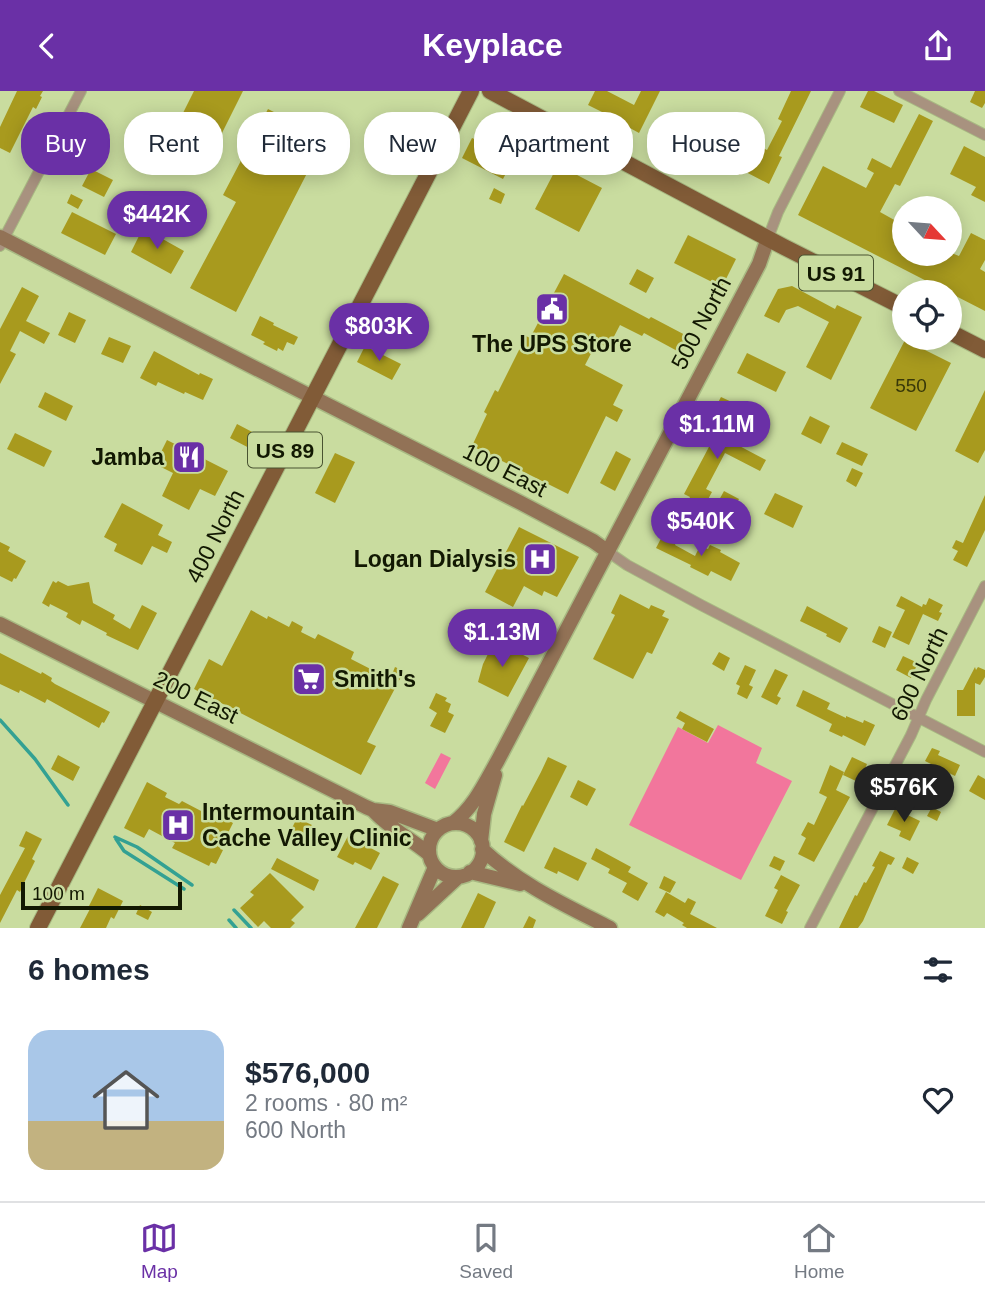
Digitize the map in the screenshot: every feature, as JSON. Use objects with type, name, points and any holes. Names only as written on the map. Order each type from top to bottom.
[{"type":"main road","name":"400 North","points":[[38,928],[471,91]]},
{"type":"main road","name":"US 91","points":[[490,91],[892,301]]},
{"type":"main road","points":[[962,338],[985,350]]},
{"type":"street","points":[[1,241],[81,91]]},
{"type":"street","name":"500 North","points":[[453,823],[471,806],[498,760],[759,264],[778,212],[840,91]]},
{"type":"street","points":[[899,91],[985,135]]},
{"type":"street","name":"100 East","points":[[1,241],[521,503],[593,541],[627,565],[690,599],[985,752]]},
{"type":"street","name":"600 North","points":[[810,928],[985,586]]},
{"type":"street","name":"200 East","points":[[0,624],[373,810],[390,812],[438,830]]},
{"type":"street","name":"500 North","points":[[482,845],[484,814],[498,760]]},
{"type":"street","name":"200 East","points":[[373,810],[384,822],[411,839],[432,860]]},
{"type":"street","points":[[412,923],[432,860],[429,845],[432,837],[445,825],[453,823],[470,827],[497,863],[530,886],[610,928]]},
{"type":"street","points":[[412,923],[464,874],[477,866],[482,845]]},
{"type":"street","points":[[432,860],[445,874],[464,874],[530,886]]},
{"type":"shaded area","points":[[718,725],[762,748],[756,763],[792,781],[741,880],[629,825],[678,727],[708,743]]},
{"type":"shaded area","points":[[441,753],[451,758],[435,789],[425,783]]},
{"type":"building","points":[[17,91],[43,91],[36,109],[33,107],[30,112],[21,112],[21,131],[10,153],[0,148],[0,127]]},
{"type":"building","points":[[194,91],[243,91],[223,131],[223,112],[184,112]]},
{"type":"building","points":[[595,91],[607,91],[634,105],[641,91],[660,91],[650,112],[647,112],[639,133],[633,130],[633,112],[602,112],[588,105]]},
{"type":"building","points":[[791,91],[811,91],[779,156],[782,157],[769,184],[752,175],[765,175],[765,149],[767,150],[782,121],[778,119]]},
{"type":"building","points":[[868,91],[874,91],[903,105],[894,123],[860,107]]},
{"type":"building","points":[[975,91],[985,91],[982,108],[970,102]]},
{"type":"building","points":[[919,114],[933,121],[900,186],[895,184],[880,212],[892,219],[892,263],[798,215],[823,166],[866,188],[874,173],[867,169],[872,158],[891,168]]},
{"type":"building","points":[[472,138],[474,139],[474,164],[462,158]]},
{"type":"building","points":[[964,146],[985,157],[985,202],[971,195],[976,187],[950,174]]},
{"type":"building","points":[[237,168],[237,175],[306,175],[236,312],[190,288],[236,202],[223,195]]},
{"type":"building","points":[[88,175],[103,175],[113,180],[104,197],[82,186]]},
{"type":"building","points":[[553,175],[577,175],[602,188],[579,232],[535,209]]},
{"type":"building","points":[[494,188],[505,194],[501,204],[489,199]]},
{"type":"building","points":[[71,194],[83,200],[78,209],[67,203]]},
{"type":"building","points":[[72,212],[116,234],[105,255],[61,233]]},
{"type":"building","points":[[143,228],[184,251],[171,274],[131,252]]},
{"type":"building","points":[[971,233],[985,240],[985,260],[980,269],[985,272],[985,311],[962,299],[962,280],[925,280],[897,266],[962,266],[962,250]]},
{"type":"building","points":[[688,235],[736,259],[722,287],[674,263]]},
{"type":"building","points":[[637,269],[654,278],[646,293],[629,284]]},
{"type":"building","points":[[564,274],[689,337],[681,353],[644,333],[642,336],[620,325],[608,348],[597,342],[585,365],[623,385],[613,405],[623,410],[617,422],[606,416],[568,494],[472,446],[495,390],[498,392],[526,336],[530,338]]},
{"type":"building","points":[[792,286],[835,309],[837,305],[862,317],[831,380],[806,367],[829,322],[798,306],[786,310],[779,323],[764,316],[778,289]]},
{"type":"building","points":[[22,287],[39,296],[26,321],[50,333],[44,344],[20,331],[10,351],[16,354],[0,384],[0,329]]},
{"type":"building","points":[[69,312],[86,320],[75,343],[58,335]]},
{"type":"building","points":[[260,316],[298,337],[294,345],[287,342],[283,351],[278,348],[277,351],[251,335]]},
{"type":"building","points":[[109,337],[131,346],[123,363],[101,354]]},
{"type":"building","points":[[365,346],[401,364],[392,380],[357,362]]},
{"type":"building","points":[[900,350],[925,350],[951,363],[916,431],[870,408]]},
{"type":"building","points":[[154,351],[199,375],[200,373],[213,379],[203,400],[158,382],[156,386],[140,378]]},
{"type":"building","points":[[747,353],[786,372],[776,392],[737,373]]},
{"type":"building","points":[[985,390],[985,450],[978,463],[955,451]]},
{"type":"building","points":[[45,392],[73,406],[66,421],[38,407]]},
{"type":"building","points":[[721,397],[736,404],[733,409],[745,415],[730,441],[766,460],[760,471],[725,453],[706,489],[712,492],[694,525],[680,518],[690,497],[684,494],[710,445],[708,444],[715,433],[719,435],[728,420],[713,412]]},
{"type":"building","points":[[810,416],[830,426],[821,444],[801,434]]},
{"type":"building","points":[[237,424],[262,437],[255,451],[230,438]]},
{"type":"building","points":[[15,433],[52,451],[44,467],[7,449]]},
{"type":"building","points":[[167,440],[228,471],[215,496],[200,489],[189,510],[162,496],[173,473],[155,464]]},
{"type":"building","points":[[842,442],[868,454],[862,466],[836,454]]},
{"type":"building","points":[[616,451],[631,459],[615,491],[600,483]]},
{"type":"building","points":[[335,453],[355,462],[335,503],[315,493]]},
{"type":"building","points":[[852,468],[863,473],[856,487],[846,481]]},
{"type":"building","points":[[724,491],[739,499],[733,510],[718,502]]},
{"type":"building","points":[[775,493],[803,506],[793,528],[764,514]]},
{"type":"building","points":[[985,495],[985,530],[967,567],[953,560],[958,551],[952,548],[956,540],[963,543]]},
{"type":"building","points":[[122,503],[163,525],[158,535],[172,542],[167,553],[152,546],[142,565],[114,551],[117,544],[104,537]]},
{"type":"building","name":"Logan Dialysis","points":[[519,527],[579,557],[557,597],[544,591],[542,596],[524,586],[513,607],[485,592]]},
{"type":"building","points":[[665,531],[678,538],[675,545],[695,556],[700,546],[708,549],[710,545],[740,563],[731,581],[711,571],[708,576],[656,548]]},
{"type":"building","points":[[0,542],[10,547],[8,551],[26,561],[12,582],[0,576]]},
{"type":"building","points":[[53,581],[68,586],[89,582],[93,603],[115,615],[113,619],[130,629],[142,605],[157,613],[138,650],[82,620],[80,625],[66,617],[68,613],[42,603]]},
{"type":"building","points":[[620,594],[649,609],[651,605],[665,611],[662,616],[669,619],[652,654],[647,652],[633,679],[593,659],[615,615],[611,613]]},
{"type":"building","points":[[901,596],[922,607],[929,598],[943,605],[938,621],[923,614],[909,645],[892,637],[905,610],[896,606]]},
{"type":"building","points":[[807,606],[848,628],[840,643],[800,621]]},
{"type":"building","points":[[251,610],[289,627],[292,621],[303,627],[301,632],[315,639],[318,634],[354,652],[351,659],[390,679],[395,667],[404,671],[367,742],[376,746],[361,775],[194,689],[209,659],[222,666]]},
{"type":"building","points":[[879,626],[892,632],[885,648],[872,642]]},
{"type":"building","points":[[498,642],[529,658],[508,697],[478,682],[489,652]]},
{"type":"building","points":[[719,652],[730,658],[724,671],[712,664]]},
{"type":"building","points":[[0,653],[41,674],[42,672],[52,678],[51,681],[55,684],[110,712],[104,723],[102,722],[99,728],[47,699],[45,703],[20,690],[19,693],[0,684]]},
{"type":"building","points":[[903,656],[918,663],[911,678],[896,670]]},
{"type":"building","points":[[745,665],[756,670],[749,685],[753,687],[747,699],[737,694],[740,686],[736,684]]},
{"type":"building","points":[[975,667],[976,670],[978,667],[985,670],[985,677],[980,685],[975,683],[975,716],[957,716],[957,690],[963,690]]},
{"type":"building","points":[[775,669],[788,675],[777,696],[781,698],[777,705],[761,697]]},
{"type":"building","points":[[803,690],[830,703],[827,709],[846,718],[863,723],[864,720],[875,725],[865,746],[829,731],[832,724],[796,706]]},
{"type":"building","points":[[436,693],[447,698],[445,701],[451,704],[448,712],[454,715],[445,733],[430,726],[437,713],[429,708]]},
{"type":"building","points":[[680,711],[714,729],[707,742],[682,729],[685,723],[676,718]]},
{"type":"building","points":[[932,748],[940,751],[938,755],[960,765],[955,776],[925,761]]},
{"type":"building","points":[[58,755],[80,767],[73,781],[51,769]]},
{"type":"building","points":[[548,757],[567,766],[524,852],[504,842]]},
{"type":"building","points":[[852,757],[867,764],[862,776],[859,774],[856,781],[843,775]]},
{"type":"building","points":[[830,765],[844,772],[836,790],[850,797],[814,862],[798,854],[806,838],[801,835],[808,822],[814,825],[827,797],[819,793]]},
{"type":"building","points":[[978,775],[985,779],[985,800],[969,791]]},
{"type":"building","points":[[917,779],[936,789],[928,806],[909,796]]},
{"type":"building","points":[[578,780],[596,789],[587,806],[570,797]]},
{"type":"building","name":"Intermountain Cache Valley Clinic","points":[[147,782],[167,793],[165,797],[179,804],[182,801],[203,812],[204,808],[233,823],[216,864],[211,862],[209,866],[172,848],[175,843],[149,829],[144,838],[124,828]]},
{"type":"building","points":[[932,807],[941,812],[937,821],[927,816]]},
{"type":"building","points":[[895,809],[920,821],[910,841],[899,836],[901,831],[887,825]]},
{"type":"building","points":[[297,818],[312,825],[301,847],[286,840]]},
{"type":"building","points":[[26,831],[42,839],[20,892],[17,890],[0,923],[0,895],[25,848],[19,846]]},
{"type":"building","points":[[348,836],[380,853],[371,870],[337,857]]},
{"type":"building","points":[[554,847],[587,863],[578,881],[558,871],[557,874],[544,868]]},
{"type":"building","points":[[596,848],[631,867],[628,872],[648,883],[638,901],[622,892],[627,883],[608,873],[610,869],[591,859]]},
{"type":"building","points":[[880,851],[895,858],[891,865],[888,864],[863,921],[858,928],[839,928],[855,895],[857,896],[875,867],[872,866]]},
{"type":"building","points":[[774,856],[785,861],[780,871],[769,866]]},
{"type":"building","points":[[907,857],[919,863],[913,874],[902,868]]},
{"type":"building","points":[[277,858],[319,880],[314,891],[271,869]]},
{"type":"building","points":[[270,873],[304,907],[291,920],[295,923],[290,928],[271,928],[264,921],[258,927],[240,908],[254,895],[250,892]]},
{"type":"building","points":[[781,875],[800,885],[782,924],[765,916],[778,890],[774,888]]},
{"type":"building","points":[[383,876],[399,884],[377,928],[355,928]]},
{"type":"building","points":[[664,876],[676,882],[670,893],[659,888]]},
{"type":"building","points":[[98,888],[123,901],[106,928],[80,928],[91,907],[89,906]]},
{"type":"building","points":[[666,892],[685,903],[688,898],[696,902],[690,914],[717,928],[687,928],[682,925],[684,923],[667,913],[664,917],[655,912]]},
{"type":"building","points":[[478,893],[496,902],[484,928],[461,928]]},
{"type":"building","points":[[140,905],[152,912],[148,920],[136,914]]},
{"type":"building","points":[[529,916],[536,920],[533,928],[523,928]]},
{"type":"waterway","points":[[0,720],[35,759],[68,805]]},
{"type":"waterway","points":[[115,837],[137,847],[192,885]]},
{"type":"waterway","points":[[116,839],[124,851],[184,889]]},
{"type":"waterway","points":[[234,910],[251,928]]},
{"type":"waterway","points":[[229,920],[236,928]]},
{"type":"place","name":"The UPS Store","points":[[552,309]]},
{"type":"place","name":"Jamba","points":[[189,457]]},
{"type":"place","name":"Logan Dialysis","points":[[540,559]]},
{"type":"place","name":"Smith's","points":[[309,679]]},
{"type":"place","name":"Intermountain Cache Valley Clinic","points":[[178,825]]}]
